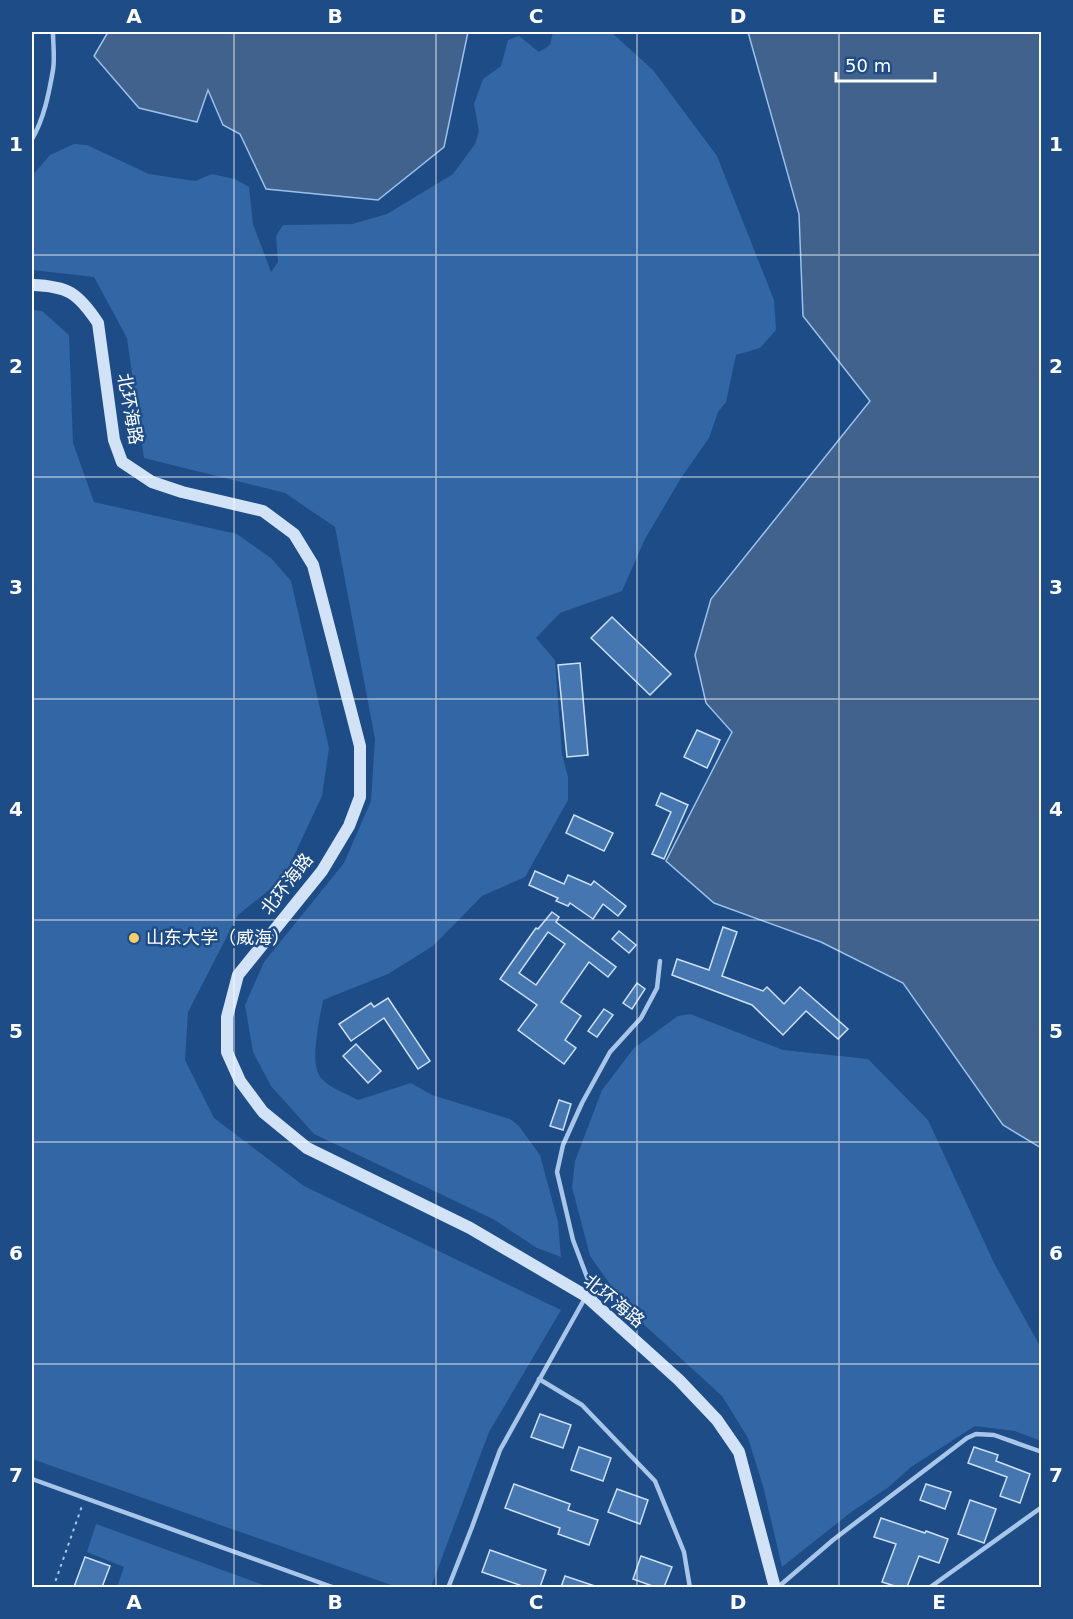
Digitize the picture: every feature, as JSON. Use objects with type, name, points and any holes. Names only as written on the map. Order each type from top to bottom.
[{"type":"main road","name":"北环海路","points":[[32,285],[51,285],[73,292],[98,323],[114,440],[122,462],[152,482],[182,492],[263,511],[294,534],[313,565],[319,587],[360,746],[360,797],[349,826],[322,871],[238,975],[227,1017],[227,1052],[240,1082],[263,1112],[307,1148],[470,1228],[586,1296],[679,1380],[717,1420],[739,1452],[776,1587]]},
{"type":"lane","points":[[32,138],[43,114],[53,68],[53,32]]},
{"type":"lane","points":[[599,1309],[573,1240],[557,1172],[563,1145],[582,1103],[610,1052],[641,1018],[657,988],[660,961]]},
{"type":"lane","points":[[448,1587],[500,1450],[586,1296]]},
{"type":"lane","points":[[540,1379],[582,1405],[655,1481],[684,1552],[690,1587]]},
{"type":"lane","points":[[776,1587],[833,1540],[968,1438],[976,1434],[994,1435],[1041,1452]]},
{"type":"lane","points":[[32,1479],[335,1587]]},
{"type":"lane","points":[[929,1587],[1041,1507]]},
{"type":"path","points":[[53,1587],[85,1498]]},
{"type":"shaded area","points":[[108,32],[468,32],[444,147],[378,200],[266,189],[240,134],[223,125],[208,90],[197,122],[139,108],[94,56]]},
{"type":"shaded area","points":[[553,32],[611,32],[653,70],[717,156],[774,300],[776,330],[760,348],[736,355],[726,402],[718,412],[709,438],[681,478],[645,539],[622,591],[560,613],[536,638],[555,660],[562,754],[568,777],[568,800],[525,877],[482,896],[433,946],[388,974],[323,1000],[315,1059],[316,1068],[322,1079],[358,1100],[411,1083],[432,1095],[510,1119],[519,1126],[540,1155],[558,1222],[561,1257],[537,1248],[493,1219],[314,1134],[271,1086],[253,1052],[245,1005],[264,962],[344,863],[371,801],[375,739],[335,527],[285,493],[144,458],[127,338],[94,277],[32,270],[32,176],[50,155],[74,144],[87,145],[149,174],[195,181],[212,174],[235,179],[249,187],[253,224],[271,272],[278,262],[276,236],[283,225],[352,224],[387,214],[453,174],[475,144],[479,131],[474,104],[483,79],[501,66],[508,40],[519,36],[539,52],[550,45]]},
{"type":"shaded area","points":[[748,32],[1041,32],[1041,1148],[1003,1125],[903,983],[821,942],[714,903],[666,861],[732,732],[706,703],[695,655],[711,599],[870,401],[803,316],[799,214]]},
{"type":"shaded area","name":"山东大学（威海）","points":[[32,310],[42,311],[69,335],[73,443],[94,502],[237,534],[271,558],[291,581],[329,748],[322,796],[283,879],[238,915],[188,1012],[185,1060],[214,1118],[304,1186],[561,1310],[489,1432],[431,1587],[397,1587],[32,1459]]},
{"type":"shaded area","points":[[690,1014],[783,1050],[868,1059],[928,1120],[994,1263],[1041,1348],[1041,1441],[1015,1431],[975,1426],[911,1467],[890,1486],[850,1513],[782,1567],[763,1486],[748,1438],[722,1396],[629,1311],[590,1256],[572,1187],[575,1161],[602,1090],[634,1048],[678,1016]]},
{"type":"shaded area","points":[[96,1524],[269,1587],[117,1587],[124,1567],[87,1552]]},
{"type":"building","points":[[612,617],[671,674],[650,695],[591,638]]},
{"type":"building","points":[[580,663],[588,755],[567,757],[558,665]]},
{"type":"building","points":[[697,730],[720,740],[707,768],[684,757]]},
{"type":"building","points":[[661,793],[688,805],[664,859],[652,854],[671,812],[656,805]]},
{"type":"building","points":[[574,815],[613,833],[604,851],[566,833]]},
{"type":"building","points":[[535,871],[564,884],[568,875],[591,885],[594,881],[626,906],[618,916],[603,904],[593,919],[570,903],[568,906],[556,901],[558,898],[529,885]]},
{"type":"building","points":[[552,912],[559,917],[556,922],[616,967],[608,977],[589,962],[561,1002],[581,1016],[565,1040],[576,1048],[564,1064],[518,1030],[537,1005],[500,979],[536,928],[538,929]],"holes":[[[548,932],[565,944],[536,985],[519,973]]]},
{"type":"building","points":[[723,927],[737,932],[722,976],[763,991],[767,987],[784,1004],[800,987],[848,1029],[838,1039],[806,1011],[783,1035],[752,1005],[672,975],[677,959],[709,970]]},
{"type":"building","points":[[619,931],[636,945],[629,953],[612,939]]},
{"type":"building","points":[[637,983],[645,989],[632,1009],[623,1003]]},
{"type":"building","points":[[388,998],[430,1061],[418,1069],[384,1018],[351,1041],[339,1024],[371,1003],[374,1007]]},
{"type":"building","points":[[604,1009],[613,1015],[597,1037],[588,1031]]},
{"type":"building","points":[[356,1044],[381,1071],[368,1083],[343,1056]]},
{"type":"building","points":[[559,1100],[571,1104],[563,1130],[550,1126]]},
{"type":"building","points":[[540,1414],[571,1425],[563,1448],[531,1437]]},
{"type":"building","points":[[579,1447],[611,1458],[603,1481],[571,1470]]},
{"type":"building","points":[[974,1447],[998,1455],[996,1461],[1030,1474],[1020,1503],[1000,1496],[1007,1477],[968,1463]]},
{"type":"building","points":[[514,1484],[570,1504],[568,1510],[598,1520],[589,1545],[558,1534],[560,1528],[505,1508]]},
{"type":"building","points":[[926,1484],[951,1492],[945,1509],[920,1500]]},
{"type":"building","points":[[617,1489],[648,1500],[640,1524],[608,1512]]},
{"type":"building","points":[[970,1500],[996,1509],[984,1543],[958,1534]]},
{"type":"building","points":[[881,1518],[948,1539],[939,1563],[919,1556],[907,1587],[882,1582],[896,1544],[874,1537]]},
{"type":"building","points":[[490,1550],[546,1570],[540,1587],[525,1587],[482,1572]]},
{"type":"building","points":[[641,1556],[672,1567],[664,1587],[655,1587],[633,1579]]},
{"type":"building","points":[[85,1557],[110,1566],[102,1587],[74,1587]]},
{"type":"building","points":[[565,1576],[595,1586],[595,1587],[561,1587]]},
{"type":"place","name":"山东大学（威海）","points":[[134,938]]}]
